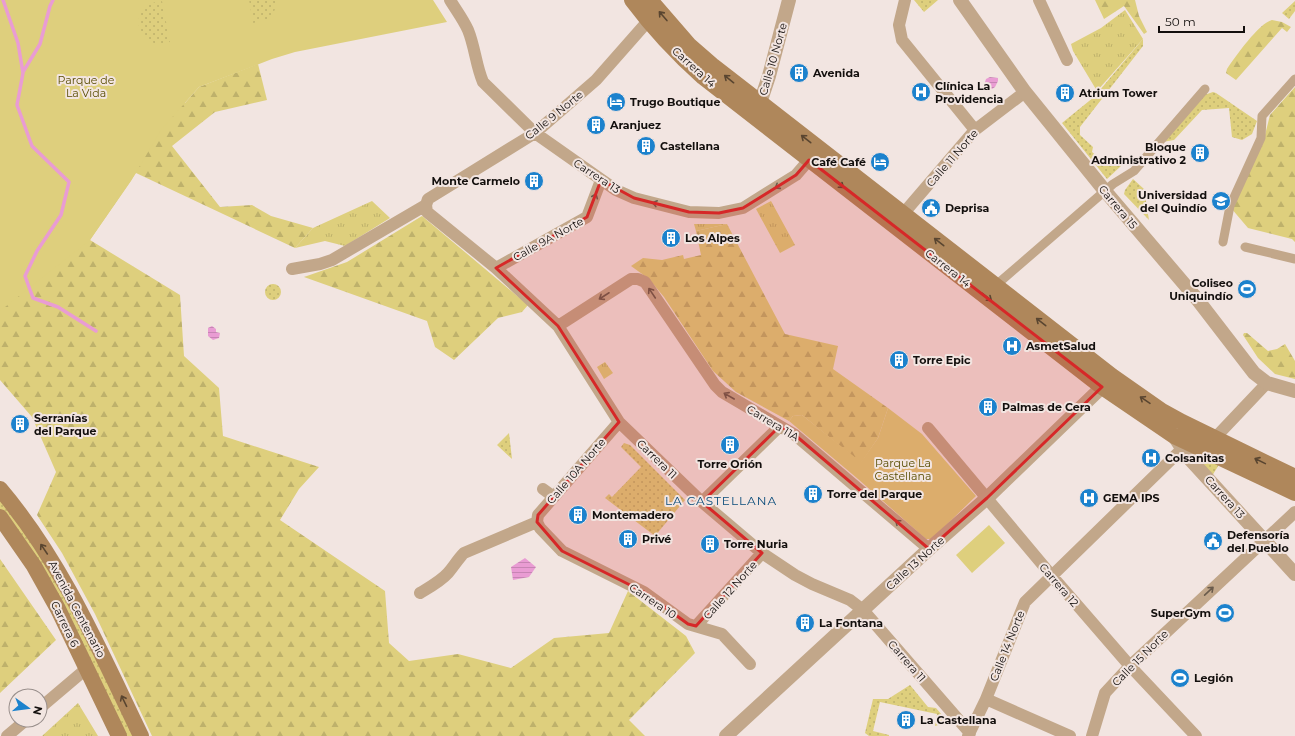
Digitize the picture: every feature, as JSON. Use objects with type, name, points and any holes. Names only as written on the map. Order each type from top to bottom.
[{"type":"main road","name":"Carrera 14","points":[[632,0],[648,21],[677,53],[703,77],[756,109],[902,214],[1124,385],[1162,411],[1295,478]]},
{"type":"main road","name":"Carrera 14","points":[[650,0],[689,45],[717,69],[809,160],[1102,387],[1178,443],[1295,492]]},
{"type":"main road","name":"Avenida Centenario","points":[[0,489],[20,514],[48,555],[70,593],[94,638],[141,736]]},
{"type":"main road","name":"Carrera 6","points":[[0,517],[34,566],[58,609],[119,736]]},
{"type":"street","name":"Carrera 13","points":[[450,0],[468,31],[478,71],[484,82],[535,133],[616,190],[634,198],[689,212],[719,214],[743,208],[796,175],[809,160]]},
{"type":"street","name":"Calle 10 Norte","points":[[756,109],[770,76],[789,0]]},
{"type":"street","points":[[905,0],[899,25],[902,40],[975,130]]},
{"type":"street","name":"Carrera 15","points":[[960,0],[1025,92],[1101,195],[1197,299],[1254,373],[1266,383],[1281,388],[1295,390]]},
{"type":"street","points":[[1039,0],[1067,60]]},
{"type":"street","name":"Calle 9 Norte","points":[[292,269],[320,264],[332,260],[426,205],[428,199],[535,133],[596,80],[648,21]]},
{"type":"street","points":[[1223,242],[1230,206],[1261,138],[1262,116],[1295,79]]},
{"type":"street","points":[[995,286],[1113,184],[1134,171],[1205,89]]},
{"type":"street","name":"Calle 11 Norte","points":[[902,214],[975,130],[1025,92]]},
{"type":"street","name":"Calle 9A Norte","points":[[496,268],[587,217],[601,180]]},
{"type":"street","name":"Carrera 11","points":[[426,205],[427,212],[496,268],[558,326],[619,422],[702,502],[762,553],[795,575],[850,600],[863,610],[969,734]]},
{"type":"street","points":[[1245,247],[1295,259]]},
{"type":"street","name":"Carrera 11A","points":[[558,326],[631,279],[638,279],[644,282],[715,386],[722,392],[795,434],[929,549]]},
{"type":"street","points":[[1214,438],[1266,383]]},
{"type":"street","name":"Calle 13 Norte","points":[[726,736],[929,549],[987,498],[1102,387]]},
{"type":"street","name":"Calle 10A Norte","points":[[537,522],[538,515],[619,422]]},
{"type":"street","points":[[702,502],[780,426]]},
{"type":"street","name":"Carrera 12","points":[[928,428],[1052,576],[1130,666],[1196,736]]},
{"type":"street","name":"Carrera 13","points":[[1178,443],[1295,574]]},
{"type":"street","name":"Calle 14 Norte","points":[[969,734],[986,699],[1025,602],[1052,576],[1178,443]]},
{"type":"street","points":[[543,488],[554,497]]},
{"type":"street","name":"Calle 15 Norte","points":[[1092,736],[1105,693],[1130,666],[1295,512]]},
{"type":"street","points":[[420,593],[441,580],[448,573],[458,558],[464,553],[537,522]]},
{"type":"street","name":"Carrera 10","points":[[537,522],[540,528],[562,550],[644,592],[688,624],[722,634],[750,664]]},
{"type":"street","name":"Calle 12 Norte","points":[[696,626],[762,553]]},
{"type":"street","points":[[48,701],[86,669]]},
{"type":"street","points":[[986,699],[1070,736]]},
{"type":"street","points":[[7,736],[16,728]]},
{"type":"highlighted area","points":[[809,160],[1102,387],[987,498],[929,549],[795,435],[780,426],[702,502],[762,553],[696,626],[688,624],[644,592],[562,551],[537,522],[538,515],[619,422],[558,326],[496,268],[587,217],[601,180],[634,198],[689,212],[719,213],[743,208],[796,175]]},
{"type":"green space","points":[[0,0],[185,103],[199,87],[258,64],[267,100],[215,112],[172,146],[220,207],[252,205],[271,216],[313,228],[295,248],[136,173],[90,240],[180,295],[184,356],[219,388],[223,436],[319,467],[299,489],[280,520],[385,591],[389,643],[409,661],[458,654],[511,668],[554,638],[609,633],[628,591],[686,636],[695,653],[629,720],[645,736],[152,736],[95,614],[62,553],[37,515],[56,472],[32,417],[0,380]]},
{"type":"green space","name":"Parque de La Vida","points":[[0,0],[433,0],[447,22],[295,52],[272,59],[199,87],[161,130],[131,181],[90,240],[0,311]]},
{"type":"green space","points":[[249,0],[276,0],[275,10],[267,19],[253,23]]},
{"type":"green space","points":[[914,0],[938,0],[924,12]]},
{"type":"green space","points":[[1095,0],[1135,0],[1139,16],[1147,32],[1144,34],[1124,6],[1104,19]]},
{"type":"green space","points":[[162,1],[170,42],[154,43],[145,38],[141,33],[139,28],[139,17],[141,12],[148,5]]},
{"type":"green space","points":[[1295,1],[1295,11],[1289,19],[1282,13]]},
{"type":"green space","points":[[1125,10],[1143,39],[1097,91],[1073,51],[1071,44],[1101,28]]},
{"type":"green space","points":[[1272,20],[1282,22],[1291,27],[1287,32],[1282,28],[1236,80],[1226,73],[1227,69],[1254,34],[1267,22]]},
{"type":"green space","points":[[1143,39],[1143,46],[1080,127],[1080,135],[1093,147],[1092,152],[1106,164],[1111,159],[1121,166],[1107,179],[1062,123],[1094,97]]},
{"type":"green space","points":[[1295,87],[1295,242],[1292,239],[1248,228],[1231,208],[1264,139],[1270,115]]},
{"type":"green space","points":[[1213,92],[1257,121],[1252,134],[1242,140],[1232,137],[1229,108],[1202,110],[1174,140],[1162,142],[1204,95]]},
{"type":"green space","points":[[1133,179],[1144,189],[1149,220],[1124,194],[1125,190]]},
{"type":"green space","points":[[372,201],[390,218],[345,246],[325,241],[295,248],[313,228]]},
{"type":"green space","points":[[771,201],[795,245],[780,253],[756,209]]},
{"type":"green space","points":[[422,216],[528,305],[522,312],[498,318],[454,360],[435,347],[427,321],[304,277],[347,262]]},
{"type":"green space","points":[[694,224],[727,224],[696,231]]},
{"type":"green space","points":[[727,224],[785,334],[838,346],[833,369],[888,408],[878,438],[861,463],[802,415],[793,416],[789,421],[736,392],[713,371],[664,297],[649,279],[631,266],[643,258],[662,260],[683,255],[684,259],[701,255],[696,231]]},
{"type":"green space","points":[[273,284],[279,286],[281,292],[279,298],[273,300],[267,298],[265,292],[267,286]]},
{"type":"green space","points":[[1244,333],[1247,333],[1268,351],[1277,349],[1285,344],[1295,361],[1295,379],[1275,374],[1258,358],[1243,335]]},
{"type":"green space","points":[[605,362],[613,373],[604,379],[597,367]]},
{"type":"green space","name":"Parque La Castellana","points":[[888,408],[922,434],[976,496],[932,539],[926,539],[789,421],[793,416],[802,415],[861,462],[878,438]]},
{"type":"green space","points":[[509,433],[512,459],[497,445]]},
{"type":"green space","points":[[624,443],[630,445],[685,500],[655,536],[605,498],[609,494],[612,497],[641,467],[621,447]]},
{"type":"green space","points":[[1190,452],[1220,463],[1212,476]]},
{"type":"green space","points":[[0,496],[52,568],[136,736],[127,736],[0,509]]},
{"type":"green space","points":[[989,525],[1005,543],[972,573],[956,555]]},
{"type":"green space","points":[[0,559],[56,640],[0,693]]},
{"type":"green space","points":[[910,685],[928,707],[936,708],[948,722],[935,726],[937,714],[880,702],[873,731],[889,736],[869,736],[865,733],[873,699],[888,699]]},
{"type":"green space","points":[[78,703],[98,736],[42,736]]},
{"type":"shaded area","points":[[990,77],[998,78],[995,87],[992,89],[988,88],[985,82],[986,79]]},
{"type":"shaded area","points":[[212,326],[216,329],[216,332],[220,333],[219,338],[213,340],[208,336],[208,328]]},
{"type":"shaded area","points":[[525,558],[536,567],[529,577],[513,580],[511,567]]},
{"type":"waterway","points":[[3,0],[18,43],[23,73],[17,105],[32,146],[69,182],[61,215],[37,251],[25,276],[33,298],[58,307],[96,331]]},
{"type":"waterway","points":[[23,72],[40,44],[53,0]]},
{"type":"place","name":"Avenida","points":[[799,73]]},
{"type":"place","name":"Clínica La Providencia","points":[[921,92]]},
{"type":"place","name":"Atrium Tower","points":[[1065,93]]},
{"type":"place","name":"Trugo Boutique","points":[[616,102]]},
{"type":"place","name":"Aranjuez","points":[[596,125]]},
{"type":"place","name":"Castellana","points":[[646,146]]},
{"type":"place","name":"Bloque Administrativo 2","points":[[1200,153]]},
{"type":"place","name":"Café Café","points":[[880,162]]},
{"type":"place","name":"Monte Carmelo","points":[[534,181]]},
{"type":"place","name":"Universidad del Quindío","points":[[1221,201]]},
{"type":"place","name":"Deprisa","points":[[931,208]]},
{"type":"place","name":"Los Alpes","points":[[671,238]]},
{"type":"place","name":"Coliseo Uniquindío","points":[[1247,289]]},
{"type":"place","name":"AsmetSalud","points":[[1012,346]]},
{"type":"place","name":"Torre Epic","points":[[899,360]]},
{"type":"place","name":"Palmas de Cera","points":[[988,407]]},
{"type":"place","name":"Serranías del Parque","points":[[20,424]]},
{"type":"place","name":"Torre Orión","points":[[730,445]]},
{"type":"place","name":"Colsanitas","points":[[1151,458]]},
{"type":"place","name":"Torre del Parque","points":[[813,494]]},
{"type":"place","name":"GEMA IPS","points":[[1089,498]]},
{"type":"place","name":"Montemadero","points":[[578,515]]},
{"type":"place","name":"Privé","points":[[628,539]]},
{"type":"place","name":"Defensoría del Pueblo","points":[[1213,541]]},
{"type":"place","name":"Torre Nuria","points":[[710,544]]},
{"type":"place","name":"SuperGym","points":[[1225,613]]},
{"type":"place","name":"La Fontana","points":[[805,623]]},
{"type":"place","name":"Legión","points":[[1180,678]]},
{"type":"place","name":"La Castellana","points":[[906,720]]},
{"type":"district","name":"LA CASTELLANA","points":[[721,500]]}]
